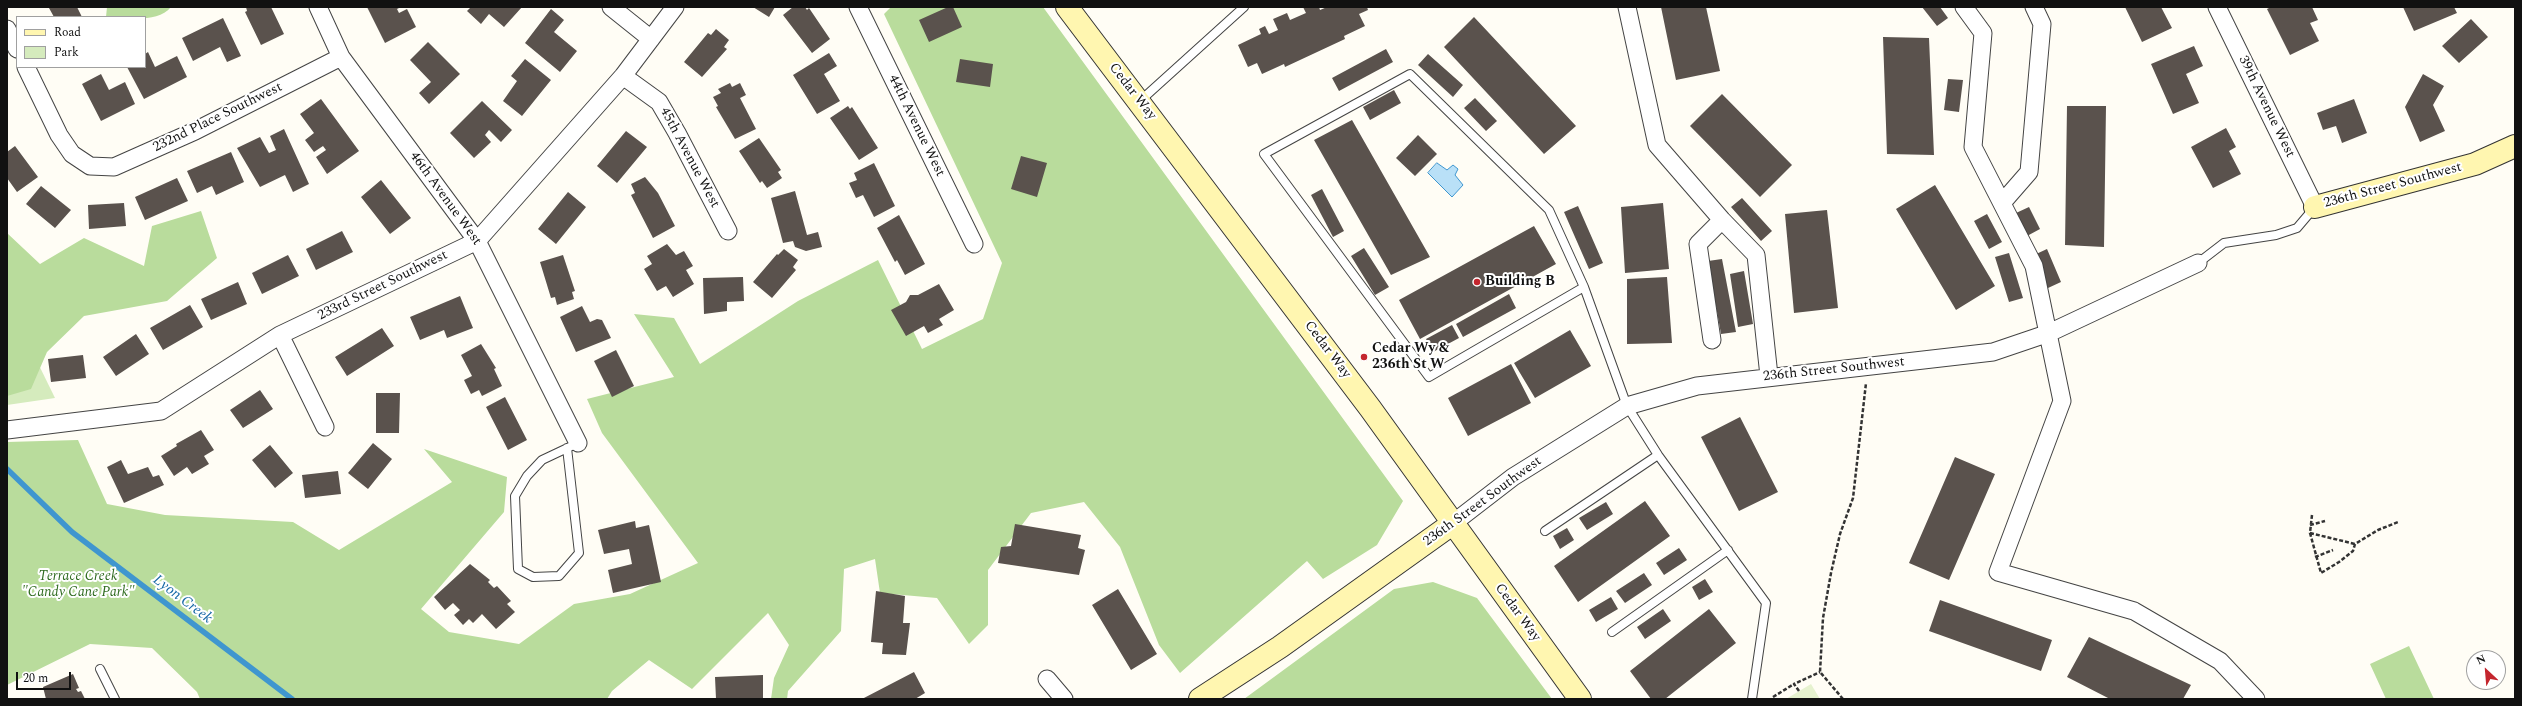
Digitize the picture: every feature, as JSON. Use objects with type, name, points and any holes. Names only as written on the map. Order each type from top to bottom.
[{"type":"main road","name":"Cedar Way","points":[[1067,7],[1140,101],[1370,408],[1452,524],[1580,699]]},
{"type":"main road","name":"236th Street Southwest","points":[[2315,207],[2475,164],[2515,146]]},
{"type":"main road","name":"236th Street Southwest","points":[[1200,699],[1280,647],[1452,524]]},
{"type":"street","name":"46th Avenue West","points":[[318,7],[341,57],[477,241],[573,446]]},
{"type":"street","points":[[611,7],[651,39]]},
{"type":"street","name":"233rd Street Southwest","points":[[7,430],[161,411],[280,335],[477,241],[623,76],[675,7]]},
{"type":"street","name":"44th Avenue West","points":[[858,7],[974,244]]},
{"type":"street","points":[[1627,7],[1657,145],[1722,220],[1756,255],[1769,376]]},
{"type":"street","points":[[1964,7],[1983,33],[1973,147],[2034,266],[2062,401],[1998,572],[2134,611],[2220,661],[2256,699]]},
{"type":"street","points":[[2002,203],[2029,172],[2042,24],[2034,7]]},
{"type":"street","name":"39th Avenue West","points":[[2217,7],[2315,207]]},
{"type":"street","points":[[7,29],[16,47]]},
{"type":"street","name":"232nd Place Southwest","points":[[26,68],[59,135],[72,154],[90,166],[114,166],[195,131],[341,57]]},
{"type":"street","name":"45th Avenue West","points":[[623,76],[659,102],[678,133],[728,231]]},
{"type":"street","points":[[1712,340],[1698,244],[1722,220]]},
{"type":"street","name":"236th Street Southwest","points":[[1452,524],[1513,477],[1627,406],[1697,386],[1769,376],[1865,368],[1993,352],[2049,333],[2198,263]]},
{"type":"street","points":[[280,335],[325,427]]},
{"type":"street","points":[[1047,679],[1064,699]]},
{"type":"lane","points":[[1140,101],[1244,7]]},
{"type":"lane","points":[[1584,287],[1429,377],[1264,154],[1410,74],[1549,210],[1584,287],[1627,406],[1658,455],[1766,603],[1752,699]]},
{"type":"lane","name":"236th Street Southwest","points":[[2198,263],[2224,243],[2276,236],[2297,228],[2315,207]]},
{"type":"lane","points":[[573,446],[579,553],[559,576],[533,577],[518,569],[515,496],[527,476],[542,460],[573,446]]},
{"type":"lane","points":[[1545,531],[1658,455]]},
{"type":"lane","points":[[1612,632],[1728,550]]},
{"type":"lane","points":[[100,669],[115,699]]},
{"type":"path","points":[[1843,699],[1820,672],[1823,618],[1840,534],[1853,498],[1866,395],[1865,368]]},
{"type":"path","points":[[2312,515],[2310,533],[2315,557],[2321,573],[2339,562],[2352,551],[2355,544],[2378,530],[2398,522]]},
{"type":"path","points":[[2310,525],[2325,521]]},
{"type":"path","points":[[2310,533],[2355,544]]},
{"type":"path","points":[[2315,557],[2333,550]]},
{"type":"path","points":[[1773,697],[1794,684],[1820,672]]},
{"type":"path","points":[[1794,684],[1799,691]]},
{"type":"green space","points":[[107,7],[171,7],[158,16],[150,18],[146,18],[146,16],[106,16]]},
{"type":"green space","name":"Terrace Creek \"Candy Cane Park\"","points":[[891,7],[1043,7],[1403,501],[1377,545],[1323,579],[1307,561],[1180,673],[1159,645],[1120,547],[1084,502],[1031,513],[988,570],[988,625],[969,644],[937,598],[880,593],[875,559],[844,569],[841,631],[788,691],[787,699],[771,699],[774,678],[789,645],[768,613],[692,689],[649,660],[612,691],[607,699],[200,699],[197,692],[152,648],[90,644],[7,685],[7,442],[78,440],[107,504],[165,515],[293,522],[339,550],[452,482],[424,449],[507,477],[504,512],[421,609],[449,632],[519,644],[574,604],[630,594],[698,563],[602,433],[587,399],[674,377],[634,314],[674,318],[700,364],[798,301],[878,260],[922,349],[983,319],[1002,263],[884,14]]},
{"type":"green space","points":[[201,211],[217,258],[167,301],[84,316],[47,352],[31,389],[7,396],[7,233],[40,264],[84,238],[144,266],[152,226]]},
{"type":"green space","points":[[7,300],[55,398],[7,405]]},
{"type":"green space","points":[[1433,582],[1477,598],[1552,699],[1244,699],[1394,589]]},
{"type":"green space","points":[[2409,646],[2434,699],[2386,699],[2370,664]]},
{"type":"green space","points":[[1811,684],[1820,699],[1786,699]]},
{"type":"water","points":[[1437,163],[1447,170],[1453,165],[1458,169],[1455,175],[1463,185],[1452,197],[1428,173]]},
{"type":"building","points":[[77,7],[82,16],[53,16],[49,8]]},
{"type":"building","points":[[246,7],[271,7],[284,34],[261,45],[245,12],[247,11]]},
{"type":"building","points":[[367,7],[401,7],[397,9],[399,13],[407,9],[416,27],[385,43]]},
{"type":"building","points":[[471,7],[522,7],[504,27],[489,14],[481,24],[467,11]]},
{"type":"building","points":[[753,7],[775,7],[769,17]]},
{"type":"building","points":[[793,7],[805,7],[807,10],[809,8],[830,39],[812,53],[783,15]]},
{"type":"building","points":[[948,7],[953,7],[962,27],[929,42],[919,20]]},
{"type":"building","points":[[1303,7],[1319,7],[1320,10],[1327,7],[1367,7],[1368,10],[1359,14],[1365,26],[1344,36],[1345,39],[1285,67],[1284,64],[1262,74],[1257,63],[1248,67],[1238,45],[1261,34],[1259,29],[1265,26],[1269,34],[1278,30],[1273,19],[1287,13],[1290,20],[1306,13]]},
{"type":"building","points":[[1661,7],[1706,7],[1720,71],[1676,80]]},
{"type":"building","points":[[1922,7],[1940,7],[1948,18],[1937,26]]},
{"type":"building","points":[[2125,7],[2161,7],[2172,28],[2142,42]]},
{"type":"building","points":[[2271,7],[2312,7],[2318,20],[2310,23],[2319,41],[2290,55],[2267,9]]},
{"type":"building","points":[[2403,7],[2454,7],[2457,13],[2414,31]]},
{"type":"building","points":[[551,9],[564,20],[554,32],[577,51],[560,72],[525,43]]},
{"type":"building","points":[[1474,17],[1576,126],[1544,154],[1444,47]]},
{"type":"building","points":[[223,18],[241,56],[227,62],[220,47],[193,61],[182,38]]},
{"type":"building","points":[[2471,19],[2488,37],[2459,63],[2442,46]]},
{"type":"building","points":[[716,29],[729,40],[724,47],[727,49],[702,77],[684,62],[708,33],[711,35]]},
{"type":"building","points":[[1883,37],[1929,38],[1934,155],[1887,154]]},
{"type":"building","points":[[428,42],[460,74],[429,104],[419,93],[431,82],[410,60]]},
{"type":"building","points":[[2194,46],[2203,66],[2186,74],[2199,103],[2173,114],[2151,64]]},
{"type":"building","points":[[1386,49],[1393,62],[1339,91],[1332,78]]},
{"type":"building","points":[[148,52],[155,67],[177,56],[187,77],[144,99],[128,68],[146,68],[146,53]]},
{"type":"building","points":[[829,53],[837,66],[824,74],[840,101],[817,114],[793,75]]},
{"type":"building","points":[[1428,54],[1463,85],[1453,97],[1418,65]]},
{"type":"building","points":[[525,59],[551,80],[522,116],[503,101],[517,81],[511,76]]},
{"type":"building","points":[[960,59],[993,64],[990,87],[956,82]]},
{"type":"building","points":[[101,74],[109,90],[125,82],[135,104],[101,121],[82,84]]},
{"type":"building","points":[[2423,74],[2444,86],[2433,105],[2445,131],[2420,142],[2405,107]]},
{"type":"building","points":[[1948,79],[1963,80],[1959,112],[1944,110]]},
{"type":"building","points":[[730,83],[732,87],[740,83],[746,95],[740,98],[756,129],[735,139],[716,107],[718,106],[713,97],[721,93],[718,89]]},
{"type":"building","points":[[1394,90],[1401,103],[1370,120],[1363,107]]},
{"type":"building","points":[[1722,94],[1792,165],[1760,197],[1690,126]]},
{"type":"building","points":[[1475,98],[1497,121],[1486,131],[1464,108]]},
{"type":"building","points":[[321,99],[359,151],[327,174],[316,157],[326,150],[323,146],[314,152],[305,140],[314,133],[300,114]]},
{"type":"building","points":[[2354,99],[2367,133],[2342,143],[2336,126],[2323,130],[2317,113]]},
{"type":"building","points":[[482,101],[512,130],[501,142],[489,130],[485,135],[491,142],[474,158],[450,133]]},
{"type":"building","points":[[848,106],[850,109],[852,107],[878,148],[859,160],[830,118]]},
{"type":"building","points":[[2067,106],[2106,106],[2104,247],[2065,245]]},
{"type":"building","points":[[1352,120],[1430,257],[1391,275],[1314,140]]},
{"type":"building","points":[[2226,128],[2236,147],[2229,151],[2241,174],[2213,188],[2191,147]]},
{"type":"building","points":[[284,129],[309,184],[293,192],[285,175],[260,187],[237,148],[260,137],[269,153],[276,150],[270,136]]},
{"type":"building","points":[[626,131],[647,147],[617,183],[597,166]]},
{"type":"building","points":[[1418,135],[1437,154],[1415,176],[1396,158]]},
{"type":"building","points":[[759,138],[781,170],[778,172],[782,178],[767,188],[762,181],[760,183],[739,151]]},
{"type":"building","points":[[15,146],[38,177],[17,192],[7,178],[7,152]]},
{"type":"building","points":[[231,152],[244,182],[216,195],[212,186],[197,193],[187,171]]},
{"type":"building","points":[[1021,156],[1047,163],[1037,197],[1011,189]]},
{"type":"building","points":[[874,163],[895,206],[874,217],[863,195],[856,198],[849,183],[857,180],[854,173]]},
{"type":"building","points":[[645,177],[658,193],[675,226],[653,238],[631,195],[635,193],[631,184]]},
{"type":"building","points":[[177,178],[188,201],[145,220],[135,197]]},
{"type":"building","points":[[381,180],[411,218],[390,234],[361,197]]},
{"type":"building","points":[[1935,185],[1995,286],[1956,310],[1896,209]]},
{"type":"building","points":[[41,186],[71,210],[55,228],[26,204]]},
{"type":"building","points":[[1322,189],[1344,231],[1333,237],[1311,195]]},
{"type":"building","points":[[795,191],[807,235],[818,232],[822,247],[806,251],[795,247],[793,241],[783,243],[771,198]]},
{"type":"building","points":[[568,192],[586,207],[556,244],[538,229]]},
{"type":"building","points":[[1742,198],[1772,231],[1761,241],[1731,207]]},
{"type":"building","points":[[124,203],[126,226],[89,229],[88,205]]},
{"type":"building","points":[[1663,203],[1669,269],[1625,273],[1621,207]]},
{"type":"building","points":[[1578,206],[1603,263],[1589,269],[1564,212]]},
{"type":"building","points":[[2029,207],[2040,229],[2027,236],[2016,213]]},
{"type":"building","points":[[1827,210],[1838,308],[1794,313],[1785,214]]},
{"type":"building","points":[[1987,214],[2002,242],[1989,249],[1974,221]]},
{"type":"building","points":[[899,215],[925,264],[905,275],[897,260],[895,262],[877,228]]},
{"type":"building","name":"Building B","points":[[1534,226],[1556,264],[1420,339],[1399,300]]},
{"type":"building","points":[[342,231],[353,252],[316,270],[306,249]]},
{"type":"building","points":[[667,244],[676,255],[684,251],[693,266],[686,270],[694,284],[673,297],[666,286],[657,291],[644,269],[652,264],[647,256]]},
{"type":"building","points":[[1364,248],[1389,287],[1375,295],[1351,256]]},
{"type":"building","points":[[784,249],[798,260],[793,267],[796,270],[772,298],[753,282],[777,254],[778,255]]},
{"type":"building","points":[[2047,249],[2061,282],[2048,288],[2034,255]]},
{"type":"building","points":[[2009,253],[2023,298],[2009,302],[1995,257]]},
{"type":"building","points":[[288,255],[299,276],[262,294],[252,273]]},
{"type":"building","points":[[563,255],[575,291],[572,292],[574,299],[557,305],[555,297],[551,298],[540,262]]},
{"type":"building","points":[[1722,259],[1736,332],[1721,334],[1708,261]]},
{"type":"building","points":[[1744,271],[1753,324],[1738,327],[1730,274]]},
{"type":"building","points":[[743,277],[744,301],[727,302],[727,311],[704,314],[703,278]]},
{"type":"building","points":[[1667,277],[1672,343],[1627,344],[1627,279]]},
{"type":"building","points":[[238,282],[247,304],[211,320],[201,299]]},
{"type":"building","points":[[939,284],[954,310],[939,319],[943,325],[928,333],[924,326],[906,336],[891,310],[906,302],[910,295],[918,295]]},
{"type":"building","points":[[1509,294],[1516,308],[1463,337],[1456,324]]},
{"type":"building","points":[[460,296],[473,328],[447,338],[444,330],[420,340],[410,317]]},
{"type":"building","points":[[190,305],[203,327],[163,350],[150,328]]},
{"type":"building","points":[[582,306],[590,322],[597,319],[602,320],[611,338],[576,352],[560,317]]},
{"type":"building","points":[[1452,325],[1459,338],[1433,352],[1426,339]]},
{"type":"building","points":[[382,328],[394,346],[347,376],[335,357]]},
{"type":"building","points":[[1570,330],[1591,366],[1535,398],[1514,363]]},
{"type":"building","points":[[136,334],[149,354],[116,376],[103,357]]},
{"type":"building","points":[[481,344],[496,368],[494,369],[502,386],[482,396],[479,390],[471,394],[464,380],[472,376],[461,355]]},
{"type":"building","points":[[616,350],[634,386],[612,397],[594,361]]},
{"type":"building","points":[[83,355],[86,378],[51,382],[48,359]]},
{"type":"building","points":[[1511,364],[1531,403],[1468,436],[1448,398]]},
{"type":"building","points":[[260,390],[273,409],[243,428],[230,410]]},
{"type":"building","points":[[376,393],[400,393],[399,433],[376,433]]},
{"type":"building","points":[[505,397],[527,440],[508,450],[486,407]]},
{"type":"building","points":[[1740,417],[1778,492],[1739,511],[1701,437]]},
{"type":"building","points":[[201,430],[214,450],[204,456],[209,464],[192,474],[187,467],[174,476],[161,456],[177,446],[176,444]]},
{"type":"building","points":[[373,443],[392,459],[368,489],[348,473]]},
{"type":"building","points":[[270,445],[293,473],[275,488],[252,460]]},
{"type":"building","points":[[1955,457],[1995,474],[1949,580],[1909,563]]},
{"type":"building","points":[[121,460],[128,474],[148,467],[153,477],[159,475],[164,485],[124,503],[107,467]]},
{"type":"building","points":[[338,471],[341,494],[305,498],[302,475]]},
{"type":"building","points":[[1645,501],[1670,536],[1578,602],[1554,566]]},
{"type":"building","points":[[1606,502],[1613,514],[1587,530],[1579,518]]},
{"type":"building","points":[[635,521],[636,528],[649,525],[661,582],[613,593],[608,570],[632,564],[629,549],[604,554],[598,530]]},
{"type":"building","points":[[1015,524],[1081,535],[1078,548],[1085,550],[1079,575],[998,563],[1001,547],[1011,546]]},
{"type":"building","points":[[1567,528],[1574,540],[1560,549],[1553,536]]},
{"type":"building","points":[[1679,548],[1687,560],[1664,575],[1656,563]]},
{"type":"building","points":[[470,564],[490,580],[488,582],[494,588],[497,586],[511,601],[507,604],[515,612],[496,629],[482,614],[473,623],[469,619],[463,625],[454,615],[460,610],[453,603],[445,610],[434,597]]},
{"type":"building","points":[[1644,573],[1652,585],[1625,603],[1616,591]]},
{"type":"building","points":[[1705,579],[1713,592],[1699,600],[1692,587]]},
{"type":"building","points":[[1118,589],[1157,654],[1131,670],[1092,605]]},
{"type":"building","points":[[876,591],[905,596],[903,623],[910,623],[906,655],[882,654],[883,643],[871,642]]},
{"type":"building","points":[[1611,597],[1618,609],[1596,622],[1589,610]]},
{"type":"building","points":[[1940,600],[2052,640],[2041,671],[1929,631]]},
{"type":"building","points":[[1663,609],[1671,621],[1645,639],[1637,627]]},
{"type":"building","points":[[1709,609],[1736,643],[1665,699],[1651,699],[1630,671]]},
{"type":"building","points":[[2089,637],[2191,685],[2183,699],[2110,699],[2067,677]]},
{"type":"building","points":[[914,672],[925,693],[915,699],[862,699]]},
{"type":"building","points":[[73,674],[79,688],[76,689],[78,692],[81,691],[85,699],[46,699],[43,687]]},
{"type":"building","points":[[763,675],[763,699],[716,699],[715,677]]},
{"type":"waterway","name":"Lyon Creek","points":[[7,469],[72,532],[292,699]]},
{"type":"place","name":"Building B","points":[[1477,282]]},
{"type":"place","name":"Cedar Wy & 236th St W","points":[[1364,357]]}]
